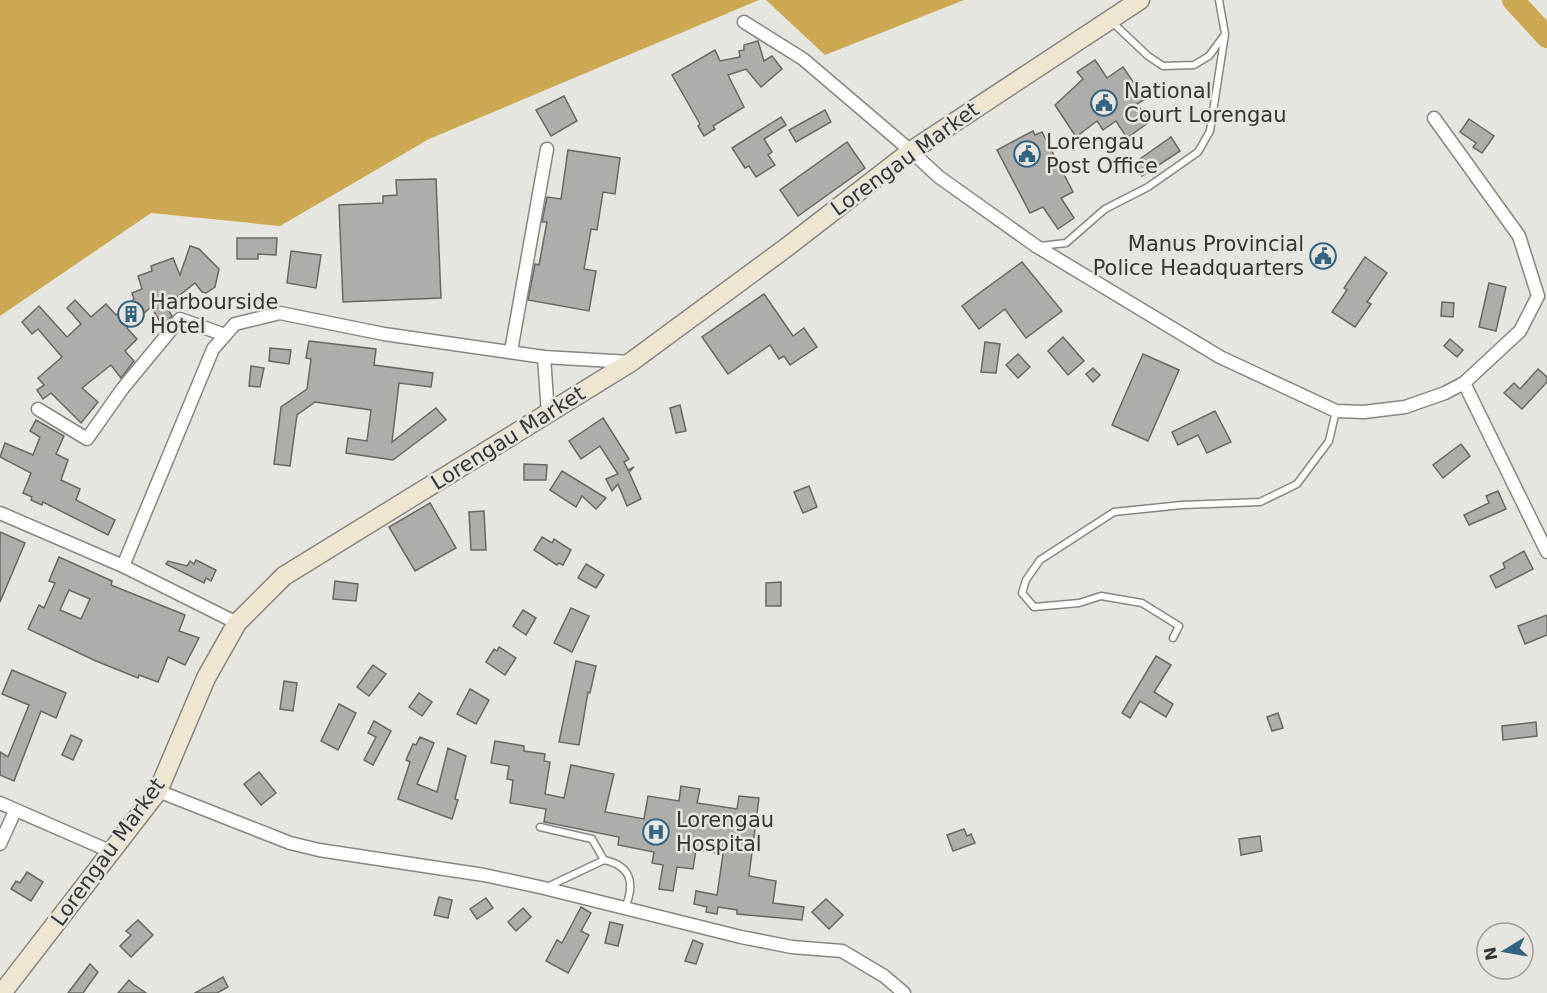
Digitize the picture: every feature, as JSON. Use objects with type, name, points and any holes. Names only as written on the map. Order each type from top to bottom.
[{"type":"main road","name":"Lorengau Market","points":[[2,993],[158,791],[206,678],[237,622],[284,576],[631,362],[787,247],[911,151],[1140,0]]},
{"type":"street","points":[[744,22],[803,59],[939,177],[1036,246],[1220,357],[1336,411],[1364,412],[1405,407],[1445,393],[1464,383],[1520,331],[1538,296],[1519,236],[1434,118]]},
{"type":"street","points":[[511,351],[546,149]]},
{"type":"street","points":[[123,566],[213,349],[235,324],[280,313],[384,334],[544,357],[631,362]]},
{"type":"street","points":[[38,409],[87,439],[123,388],[180,319],[225,335]]},
{"type":"street","points":[[544,357],[548,414]]},
{"type":"street","points":[[1464,383],[1547,552]]},
{"type":"street","points":[[0,513],[123,566],[237,622]]},
{"type":"street","points":[[158,791],[290,843],[319,850],[484,875],[741,937],[792,947],[842,951],[884,976],[904,993]]},
{"type":"street","points":[[0,803],[112,852]]},
{"type":"street","points":[[0,844],[15,811]]},
{"type":"lane","points":[[1036,246],[1066,243],[1106,209],[1148,187],[1198,152],[1210,131],[1225,34],[1219,0]]},
{"type":"lane","points":[[1109,20],[1148,56],[1163,66],[1194,65],[1209,56],[1225,34]]},
{"type":"lane","points":[[1173,638],[1179,626],[1142,603],[1101,596],[1079,603],[1034,607],[1022,593],[1026,580],[1040,560],[1114,512],[1182,505],[1260,502],[1297,484],[1329,441],[1336,411]]},
{"type":"lane","points":[[540,827],[592,839],[604,860]]},
{"type":"lane","points":[[544,888],[604,860],[613,862],[620,866],[629,879],[631,892],[624,909]]},
{"type":"shaded area","points":[[0,0],[759,0],[429,139],[280,226],[151,213],[0,316]]},
{"type":"shaded area","points":[[766,0],[964,0],[825,55]]},
{"type":"building","points":[[758,41],[764,61],[772,56],[782,69],[761,87],[746,69],[728,75],[744,107],[713,126],[715,129],[704,136],[698,126],[700,124],[672,75],[715,50],[720,61],[740,57],[739,51],[744,50],[744,45]]},
{"type":"building","points":[[1095,60],[1107,78],[1123,67],[1145,99],[1137,104],[1149,122],[1127,138],[1116,121],[1103,130],[1097,121],[1076,137],[1055,105],[1083,79],[1077,72]]},
{"type":"building","points":[[564,96],[577,121],[551,136],[536,110]]},
{"type":"building","points":[[825,110],[831,122],[796,142],[789,130]]},
{"type":"building","points":[[781,117],[786,125],[764,139],[772,152],[768,155],[775,165],[756,177],[749,166],[745,168],[732,148]]},
{"type":"building","points":[[1469,119],[1494,136],[1482,153],[1473,147],[1476,143],[1460,132]]},
{"type":"building","points":[[1033,131],[1035,135],[1042,132],[1073,192],[1061,198],[1074,218],[1058,229],[1043,207],[1030,213],[997,150]]},
{"type":"building","points":[[1171,137],[1180,151],[1142,176],[1133,164]]},
{"type":"building","points":[[847,142],[865,168],[798,216],[780,190]]},
{"type":"building","points":[[568,150],[620,158],[615,194],[603,192],[597,230],[591,229],[584,269],[596,271],[589,311],[528,300],[535,264],[539,265],[547,222],[542,222],[547,197],[561,199]]},
{"type":"building","points":[[436,179],[441,298],[343,302],[339,205],[383,203],[383,196],[397,195],[396,180]]},
{"type":"building","points":[[237,238],[277,238],[276,255],[258,254],[258,259],[237,259]]},
{"type":"building","name":"Harbourside Hotel","points":[[190,246],[199,249],[219,269],[215,287],[206,293],[202,292],[195,283],[166,306],[172,316],[163,326],[151,307],[127,328],[137,339],[125,351],[134,361],[121,378],[111,365],[82,388],[98,402],[81,423],[51,393],[43,399],[37,390],[44,385],[38,378],[62,357],[38,329],[32,334],[22,322],[39,306],[67,337],[81,324],[67,308],[75,300],[91,317],[106,304],[116,315],[134,299],[132,293],[142,289],[138,276],[152,271],[151,266],[173,258],[180,275]]},
{"type":"building","points":[[291,251],[321,255],[316,288],[287,283]]},
{"type":"building","points":[[1365,257],[1387,273],[1367,302],[1371,304],[1355,327],[1332,312],[1347,290],[1344,288]]},
{"type":"building","points":[[1022,262],[1062,311],[1026,338],[1005,309],[979,329],[962,306]]},
{"type":"building","points":[[1489,283],[1506,287],[1496,331],[1479,327]]},
{"type":"building","points":[[764,294],[793,336],[804,328],[817,347],[790,365],[784,356],[779,359],[770,345],[728,374],[702,337]]},
{"type":"building","points":[[1442,302],[1454,303],[1453,317],[1441,316]]},
{"type":"building","points":[[1063,337],[1084,361],[1068,375],[1048,351]]},
{"type":"building","points":[[1450,339],[1463,350],[1457,357],[1444,346]]},
{"type":"building","points":[[309,341],[376,349],[374,365],[433,373],[431,387],[399,383],[392,442],[436,408],[446,420],[393,460],[346,453],[348,438],[367,441],[371,410],[315,402],[297,415],[290,466],[274,464],[281,407],[307,389],[311,359],[306,358]]},
{"type":"building","points":[[985,342],[1000,344],[996,373],[981,372]]},
{"type":"building","points":[[270,348],[291,350],[289,364],[269,361]]},
{"type":"building","points":[[1018,354],[1030,367],[1018,378],[1006,365]]},
{"type":"building","points":[[1143,354],[1179,370],[1148,441],[1112,425]]},
{"type":"building","points":[[251,366],[264,368],[260,387],[249,386]]},
{"type":"building","points":[[1093,368],[1100,375],[1093,382],[1086,374]]},
{"type":"building","points":[[1538,369],[1547,377],[1547,382],[1522,409],[1504,393],[1514,383],[1520,389]]},
{"type":"building","points":[[680,405],[686,431],[676,433],[670,408]]},
{"type":"building","points":[[1215,411],[1231,442],[1207,453],[1198,435],[1178,445],[1172,432]]},
{"type":"building","points":[[603,418],[629,459],[624,462],[628,470],[634,467],[629,472],[641,499],[627,506],[618,484],[612,491],[606,479],[618,474],[600,446],[581,459],[569,441]]},
{"type":"building","points":[[36,420],[64,436],[56,454],[68,460],[61,480],[80,489],[76,500],[115,520],[108,535],[43,502],[42,505],[31,500],[32,497],[23,493],[31,473],[0,457],[5,443],[33,455],[40,437],[30,431]]},
{"type":"building","points":[[1461,444],[1470,456],[1443,478],[1433,465]]},
{"type":"building","points":[[524,464],[547,465],[546,480],[524,480]]},
{"type":"building","points":[[562,471],[606,498],[596,509],[582,496],[576,507],[550,490]]},
{"type":"building","points":[[809,486],[817,507],[803,513],[794,492]]},
{"type":"building","points":[[1498,491],[1506,509],[1469,525],[1464,515],[1489,503],[1486,496]]},
{"type":"building","points":[[430,503],[456,548],[415,571],[389,527]]},
{"type":"building","points":[[484,511],[486,550],[471,550],[469,512]]},
{"type":"building","points":[[0,532],[25,543],[0,602]]},
{"type":"building","points":[[542,537],[552,543],[554,539],[571,550],[563,565],[559,563],[557,565],[534,550]]},
{"type":"building","points":[[1524,551],[1533,569],[1496,588],[1490,576],[1505,568],[1503,563]]},
{"type":"building","points":[[59,557],[112,581],[111,585],[185,615],[179,631],[199,638],[185,665],[168,657],[158,682],[139,675],[138,678],[28,629],[39,605],[44,608],[55,583],[49,581]],"holes":[[[69,590],[90,599],[81,619],[60,610]]]},
{"type":"building","points":[[196,560],[216,570],[211,581],[206,578],[204,583],[166,564],[168,561],[187,566],[190,561],[194,564]]},
{"type":"building","points":[[586,564],[604,575],[596,588],[578,578]]},
{"type":"building","points":[[335,581],[358,584],[356,601],[333,599]]},
{"type":"building","points":[[781,582],[781,606],[766,606],[766,583]]},
{"type":"building","points":[[571,608],[589,616],[572,652],[554,643]]},
{"type":"building","points":[[523,610],[536,618],[526,635],[513,626]]},
{"type":"building","points":[[1547,615],[1547,635],[1525,644],[1518,626]]},
{"type":"building","points":[[499,647],[516,658],[505,675],[486,662],[494,649],[497,651]]},
{"type":"building","points":[[1156,656],[1171,665],[1154,692],[1173,704],[1166,717],[1140,701],[1130,718],[1122,713]]},
{"type":"building","points":[[576,661],[596,666],[590,693],[588,692],[579,745],[559,742]]},
{"type":"building","points":[[373,665],[386,674],[369,696],[357,687]]},
{"type":"building","points":[[12,670],[66,693],[56,718],[41,711],[14,781],[0,775],[0,752],[8,757],[29,705],[2,694]]},
{"type":"building","points":[[284,681],[297,683],[293,711],[280,709]]},
{"type":"building","points":[[470,689],[489,700],[476,724],[457,714]]},
{"type":"building","points":[[419,693],[432,702],[422,716],[409,707]]},
{"type":"building","points":[[339,704],[356,713],[338,750],[321,741]]},
{"type":"building","points":[[1278,713],[1283,728],[1272,731],[1267,717]]},
{"type":"building","points":[[374,721],[391,731],[373,765],[364,760],[376,737],[368,733]]},
{"type":"building","points":[[1536,722],[1537,736],[1503,740],[1502,726]]},
{"type":"building","points":[[71,735],[82,740],[73,760],[62,755]]},
{"type":"building","points":[[420,737],[434,743],[417,784],[437,792],[448,748],[466,756],[452,819],[398,799],[410,762],[406,760],[413,744],[416,745]]},
{"type":"building","points":[[495,741],[524,746],[524,751],[545,754],[544,761],[550,762],[545,794],[564,798],[571,765],[614,774],[605,812],[644,819],[648,796],[679,801],[681,786],[700,789],[697,803],[737,809],[739,796],[759,798],[749,876],[776,881],[773,903],[804,907],[802,920],[737,914],[737,910],[718,907],[717,914],[706,912],[707,907],[694,904],[696,891],[717,895],[723,854],[696,850],[693,869],[677,867],[673,891],[659,889],[663,865],[652,863],[654,852],[618,845],[619,837],[544,822],[546,809],[510,803],[513,780],[507,779],[509,766],[491,763]]},
{"type":"building","points":[[259,772],[276,793],[261,805],[244,784]]},
{"type":"building","points":[[964,829],[967,836],[971,834],[975,843],[953,851],[947,835]]},
{"type":"building","points":[[1260,836],[1262,851],[1241,855],[1239,839]]},
{"type":"building","points":[[27,872],[43,882],[31,901],[11,889],[16,881],[20,883]]},
{"type":"building","points":[[439,897],[452,900],[448,918],[434,915]]},
{"type":"building","points":[[486,898],[493,908],[477,919],[470,909]]},
{"type":"building","points":[[826,899],[843,915],[829,929],[812,912]]},
{"type":"building","points":[[581,907],[591,913],[581,931],[589,935],[568,973],[546,961],[557,940],[562,943]]},
{"type":"building","points":[[523,908],[531,917],[516,931],[508,922]]},
{"type":"building","points":[[138,920],[153,935],[131,957],[120,946],[131,935],[126,931]]},
{"type":"building","points":[[610,922],[623,925],[618,946],[605,943]]},
{"type":"building","points":[[693,940],[703,944],[696,964],[685,961]]},
{"type":"building","points":[[90,964],[98,972],[83,993],[68,993]]},
{"type":"building","points":[[223,977],[228,987],[217,993],[195,993]]},
{"type":"building","points":[[129,980],[133,984],[146,993],[118,993]]},
{"type":"waterway","points":[[1513,0],[1547,37]]},
{"type":"place","name":"National Court Lorengau","points":[[1104,103]]},
{"type":"place","name":"Lorengau Post Office","points":[[1027,154]]},
{"type":"place","name":"Manus Provincial Police Headquarters","points":[[1323,256]]},
{"type":"place","name":"Harbourside Hotel","points":[[131,314]]},
{"type":"place","name":"Lorengau Hospital","points":[[656,832]]}]
